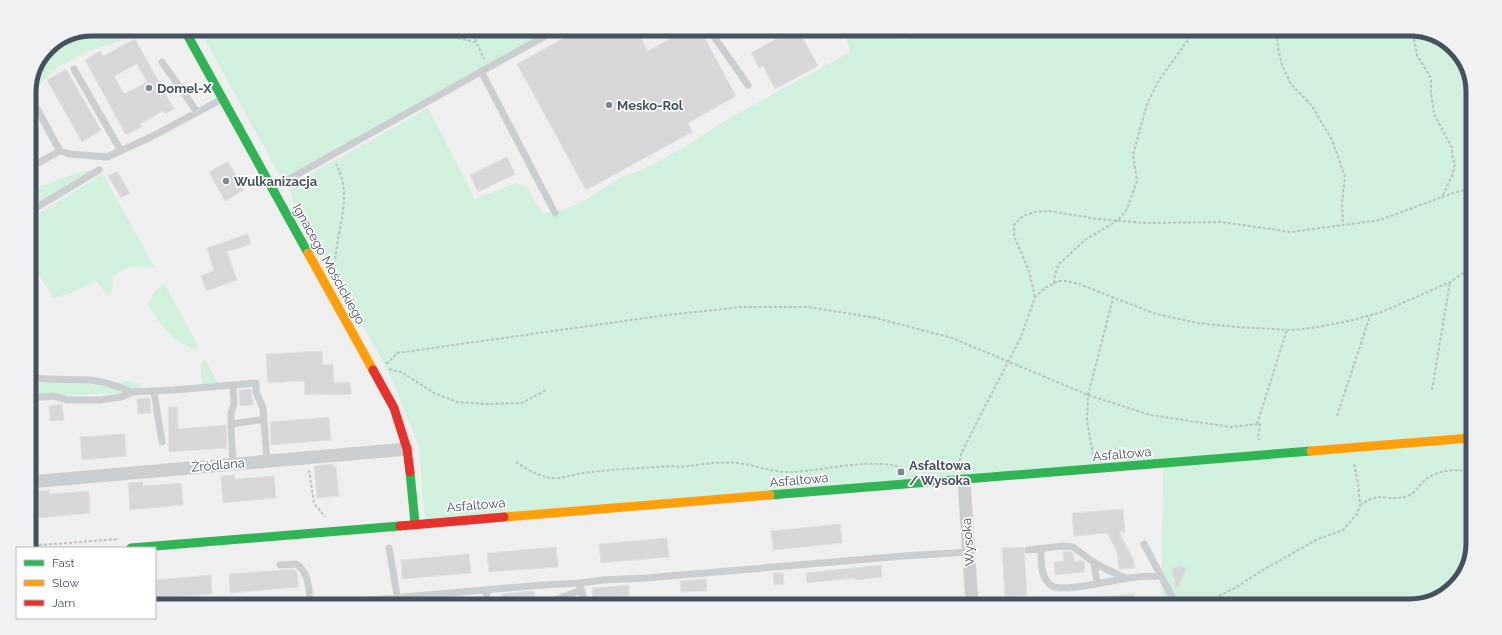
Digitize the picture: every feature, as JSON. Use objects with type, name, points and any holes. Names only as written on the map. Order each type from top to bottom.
[{"type":"street","name":"Ignacego Mościckiego","points":[[188,36],[394,408],[408,449],[415,523]]},
{"type":"street","name":"Asfaltowa","points":[[142,547],[961,474],[1350,448],[1466,438]]},
{"type":"street","name":"Źródlana","points":[[36,481],[408,449]]},
{"type":"street","name":"Wysoka","points":[[961,474],[972,599]]},
{"type":"lane","points":[[272,189],[545,36]]},
{"type":"lane","points":[[714,36],[748,85]]},
{"type":"lane","points":[[162,62],[197,112]]},
{"type":"lane","points":[[74,69],[121,151]]},
{"type":"lane","points":[[481,72],[555,213]]},
{"type":"lane","points":[[36,107],[60,151],[70,154],[107,157],[151,137],[222,99]]},
{"type":"lane","points":[[36,164],[60,151]]},
{"type":"lane","points":[[36,208],[99,170]]},
{"type":"lane","points":[[36,378],[90,380],[115,385],[132,392],[154,392],[256,383],[258,396],[263,408],[267,461]]},
{"type":"lane","points":[[233,385],[234,404],[231,424],[233,464]]},
{"type":"lane","points":[[36,397],[53,396],[68,400],[100,400],[121,397],[132,392]]},
{"type":"lane","points":[[154,392],[162,442]]},
{"type":"lane","points":[[231,424],[259,420]]},
{"type":"lane","points":[[1144,544],[1173,599]]},
{"type":"lane","points":[[1028,550],[1062,546],[1073,547],[1094,562],[1125,578]]},
{"type":"lane","points":[[389,548],[398,599]]},
{"type":"lane","points":[[1041,549],[1041,568],[1051,586],[1069,588],[1125,578],[1161,576]]},
{"type":"lane","points":[[556,599],[580,587],[602,580],[645,578],[968,552]]},
{"type":"lane","points":[[1094,562],[1097,583]]},
{"type":"lane","points":[[280,565],[296,564],[304,570],[307,577],[310,599]]},
{"type":"lane","points":[[407,599],[487,590],[580,587]]},
{"type":"lane","points":[[580,587],[584,599]]},
{"type":"lane","points":[[486,599],[487,590]]},
{"type":"path","points":[[451,36],[476,43]]},
{"type":"path","points":[[473,36],[489,67]]},
{"type":"path","points":[[1054,283],[1055,274],[1059,264],[1086,240],[1118,220],[1128,209],[1137,181],[1134,155],[1146,104],[1159,80],[1191,36]]},
{"type":"path","points":[[1277,36],[1282,65],[1291,84],[1312,106],[1332,140],[1345,177],[1342,203],[1343,225]]},
{"type":"path","points":[[1413,36],[1417,55],[1431,78],[1430,92],[1434,114],[1452,148],[1452,155],[1455,164],[1452,176],[1442,197]]},
{"type":"path","points":[[331,156],[344,181],[345,192],[343,213],[334,254],[335,275]]},
{"type":"path","points":[[1035,297],[1029,271],[1014,236],[1014,225],[1024,216],[1035,212],[1049,211],[1118,220],[1165,224],[1221,222],[1291,232],[1380,220],[1442,197],[1466,190]]},
{"type":"path","points":[[961,474],[961,454],[1021,338],[1035,297],[1045,288],[1054,283],[1066,280],[1156,314],[1198,323],[1236,328],[1287,330],[1312,328],[1370,316],[1398,306],[1450,282],[1466,271]]},
{"type":"path","points":[[1432,390],[1450,282]]},
{"type":"path","points":[[1094,458],[1087,421],[1088,395],[1114,298]]},
{"type":"path","points":[[384,364],[389,362],[397,353],[667,315],[742,307],[809,307],[876,318],[952,338],[1088,395],[1150,415],[1231,427],[1257,424]]},
{"type":"path","points":[[1337,416],[1370,316]]},
{"type":"path","points":[[1257,424],[1287,330]]},
{"type":"path","points":[[386,368],[401,372],[440,396],[457,402],[486,404],[522,403],[546,390]]},
{"type":"path","points":[[1257,424],[1260,424],[1258,437],[1260,441]]},
{"type":"path","points":[[1213,599],[1235,588],[1263,570],[1318,539],[1343,530],[1357,514],[1360,505],[1358,483],[1350,448]]},
{"type":"path","points":[[308,458],[314,503],[322,513]]},
{"type":"path","points":[[516,462],[548,478],[558,478],[582,473],[628,468],[680,467],[725,462],[744,464],[780,472],[877,464],[896,465],[905,470]]},
{"type":"path","points":[[1360,505],[1374,498],[1394,499],[1408,496],[1414,493],[1428,477],[1434,474],[1453,471],[1466,471]]},
{"type":"green space","points":[[92,36],[132,36],[84,53],[61,65],[45,79],[36,90],[42,67],[48,58],[55,50],[71,40]]},
{"type":"green space","points":[[203,36],[539,36],[282,180]]},
{"type":"green space","points":[[846,36],[899,36],[902,40],[919,36],[1410,36],[1431,40],[1450,52],[1463,74],[1466,89],[1466,543],[1462,564],[1452,580],[1441,590],[1417,599],[1161,599],[1163,467],[425,525],[419,446],[382,360],[292,199],[289,186],[428,108],[475,199],[516,183],[528,188],[537,206],[544,213],[562,210],[582,202],[619,179],[646,168],[679,150],[728,119],[850,52]]},
{"type":"green space","points":[[96,169],[36,208],[36,186],[47,184],[85,171]]},
{"type":"green space","points":[[103,174],[155,268],[132,267],[117,273],[112,278],[113,285],[111,293],[106,294],[97,281],[71,293],[53,298],[36,270],[36,215]]},
{"type":"green space","points":[[164,283],[199,347],[192,349],[177,341],[170,335],[148,306],[154,293]]},
{"type":"green space","points":[[205,359],[221,388],[203,389],[201,366]]},
{"type":"green space","points":[[36,378],[106,386],[127,381],[141,384],[145,392],[36,397]]},
{"type":"building","name":"Mesko-Rol","points":[[568,36],[640,36],[648,51],[675,36],[704,36],[736,96],[688,123],[692,132],[586,190],[517,64]]},
{"type":"building","points":[[781,36],[802,36],[818,66],[775,89],[763,66],[759,68],[751,53]]},
{"type":"building","name":"Domel-X","points":[[135,39],[174,109],[165,114],[163,111],[140,124],[142,127],[126,135],[85,60],[100,51],[103,56]],"holes":[[[137,64],[147,82],[124,94],[114,76]]]},
{"type":"building","points":[[66,69],[101,130],[82,142],[47,80]]},
{"type":"building","points":[[507,157],[515,174],[478,192],[470,175]]},
{"type":"building","name":"Wulkanizacja","points":[[228,161],[244,190],[225,201],[209,172]]},
{"type":"building","points":[[117,171],[130,193],[121,198],[108,176]]},
{"type":"building","points":[[248,234],[251,244],[227,252],[237,280],[206,291],[201,276],[214,271],[207,248]]},
{"type":"building","points":[[322,351],[323,365],[333,364],[334,383],[350,382],[351,394],[305,395],[304,381],[268,383],[266,354]]},
{"type":"building","points":[[251,389],[253,405],[240,406],[239,390]]},
{"type":"building","points":[[150,398],[151,413],[138,414],[137,399]]},
{"type":"building","points":[[62,404],[64,420],[50,421],[49,406]]},
{"type":"building","points":[[168,407],[178,407],[178,429],[226,425],[227,448],[169,452]]},
{"type":"building","points":[[329,417],[331,440],[271,445],[270,422]]},
{"type":"building","points":[[36,431],[39,463],[36,463]]},
{"type":"building","points":[[125,434],[126,456],[82,460],[80,437]]},
{"type":"building","points":[[333,464],[333,467],[336,467],[339,496],[317,498],[314,466]]},
{"type":"building","points":[[235,475],[235,479],[274,476],[276,498],[223,503],[221,476]]},
{"type":"building","points":[[143,482],[143,486],[181,483],[183,505],[130,510],[128,483]]},
{"type":"building","points":[[50,490],[50,494],[89,491],[90,513],[38,518],[36,491]]},
{"type":"building","points":[[1123,509],[1125,532],[1119,532],[1134,561],[1135,568],[1119,569],[1117,552],[1107,533],[1074,536],[1072,513]]},
{"type":"building","points":[[840,524],[842,543],[773,550],[771,531]]},
{"type":"building","points":[[667,538],[669,557],[601,563],[599,544]]},
{"type":"building","points":[[556,547],[558,567],[489,572],[487,553]]},
{"type":"building","points":[[1024,547],[1027,595],[1005,597],[1002,548]]},
{"type":"building","points":[[1063,551],[1074,554],[1074,561],[1084,561],[1085,572],[1055,575],[1054,562],[1064,561]]},
{"type":"building","points":[[469,554],[471,573],[402,579],[401,560]]},
{"type":"building","points":[[881,565],[882,577],[807,583],[806,573]]},
{"type":"building","points":[[1181,565],[1182,568],[1187,567],[1177,589],[1171,569]]},
{"type":"building","points":[[294,569],[297,572],[299,587],[230,593],[229,574]]},
{"type":"building","points":[[773,573],[783,573],[784,584],[774,585]]},
{"type":"building","points":[[211,575],[212,594],[156,599],[156,580]]},
{"type":"building","points":[[706,579],[707,591],[681,592],[680,581]]},
{"type":"building","points":[[629,585],[629,596],[593,599],[592,588]]},
{"type":"building","points":[[534,591],[535,599],[502,599],[501,594]]},
{"type":"building","points":[[1134,594],[1134,599],[1087,599]]},
{"type":"traffic: fast","points":[[188,36],[308,253]]},
{"type":"traffic: fast","points":[[770,495],[1311,451]]},
{"type":"traffic: fast","points":[[410,472],[415,523]]},
{"type":"traffic: fast","points":[[143,547],[400,526]]},
{"type":"traffic: slow","points":[[308,253],[373,370]]},
{"type":"traffic: slow","points":[[1311,451],[1466,438]]},
{"type":"traffic: slow","points":[[504,517],[770,495]]},
{"type":"traffic: jam","points":[[373,370],[394,408],[407,449],[410,472]]},
{"type":"traffic: jam","points":[[400,526],[504,517]]},
{"type":"place","name":"Domel-X","points":[[149,88]]},
{"type":"place","name":"Mesko-Rol","points":[[609,105]]},
{"type":"place","name":"Wulkanizacja","points":[[226,181]]},
{"type":"place","name":"Asfaltowa / Wysoka","points":[[901,472]]}]
